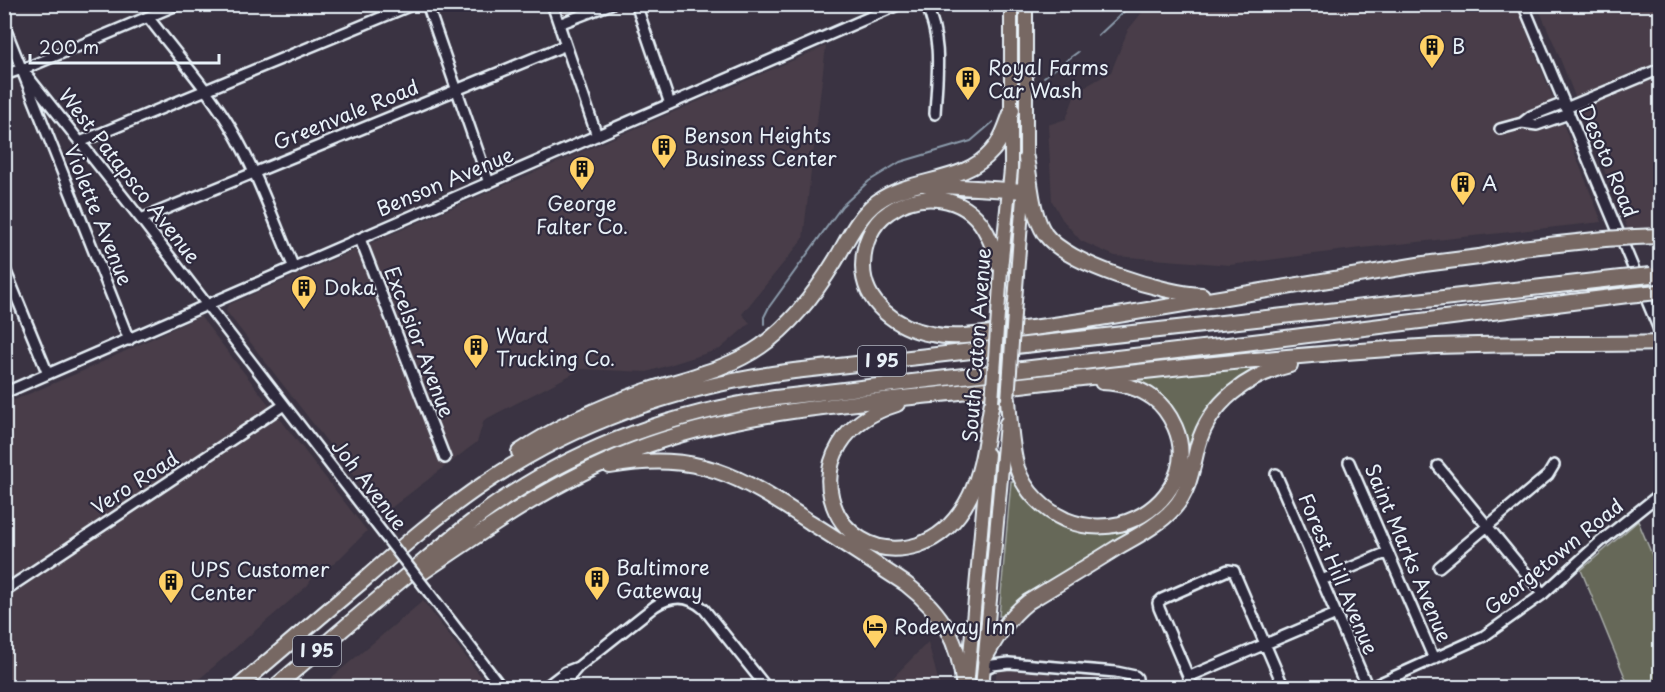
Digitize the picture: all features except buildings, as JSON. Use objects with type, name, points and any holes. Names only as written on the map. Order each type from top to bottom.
[{"type":"highway","points":[[381,564],[469,488],[535,441],[601,408],[713,370],[758,348],[802,309],[866,212],[889,194],[960,172],[984,160],[999,142],[1012,110]]},
{"type":"highway","points":[[1026,158],[1040,225],[1057,246],[1074,257],[1139,283],[1175,293],[1209,295],[1263,290]]},
{"type":"highway","points":[[912,185],[1024,191]]},
{"type":"highway","points":[[1001,270],[989,236],[980,221],[965,208],[944,200],[920,198],[895,207],[876,224],[864,249],[863,272],[872,297],[879,308],[915,330],[945,336],[976,335],[1083,321],[1263,290],[1479,257],[1521,248],[1660,236]]},
{"type":"highway","name":"I 95","points":[[237,687],[381,564],[472,492],[540,449],[581,429],[626,411],[704,387],[794,371],[1656,274]]},
{"type":"highway","name":"I 95","points":[[274,687],[469,524],[532,481],[589,451],[632,433],[708,410],[775,398],[1659,292]]},
{"type":"highway","points":[[359,615],[502,519],[555,487],[608,460],[721,423],[799,410],[1293,357],[1494,344],[1654,343]]},
{"type":"highway","points":[[985,663],[999,632],[1015,612],[1147,530],[1173,509],[1189,483],[1199,442],[1205,428],[1214,413],[1236,389],[1271,369],[1294,364],[1431,347]]},
{"type":"highway","points":[[1008,400],[1018,470],[1023,483],[1045,508],[1059,517],[1088,526],[1116,525],[1144,515],[1165,498],[1177,475],[1181,447],[1172,420],[1154,399],[1128,386],[1097,381],[1058,381]]},
{"type":"highway","points":[[933,395],[893,405],[861,421],[843,438],[831,459],[829,490],[840,518],[850,530],[880,547],[895,549],[925,543],[937,537],[954,520],[971,494],[977,477],[992,402]]},
{"type":"highway","points":[[555,487],[610,466],[652,461],[698,465],[740,479],[786,505],[922,596],[948,628],[956,646],[965,687]]},
{"type":"main road","name":"South Caton Avenue","points":[[965,687],[1009,190],[1012,110],[1011,4]]},
{"type":"main road","name":"South Caton Avenue","points":[[982,687],[1024,191],[1026,4]]},
{"type":"street","points":[[4,75],[178,4]]},
{"type":"street","points":[[80,142],[414,4]]},
{"type":"street","points":[[427,4],[489,183]]},
{"type":"street","points":[[552,4],[597,136]]},
{"type":"street","points":[[559,24],[611,4]]},
{"type":"street","points":[[636,4],[670,104]]},
{"type":"street","name":"Benson Avenue","points":[[4,393],[900,4]]},
{"type":"street","points":[[926,4],[937,35],[938,81],[935,114]]},
{"type":"street","name":"Desoto Road","points":[[1523,4],[1660,332]]},
{"type":"street","points":[[148,17],[205,90],[232,130],[254,172],[294,268]]},
{"type":"street","points":[[4,25],[22,69]]},
{"type":"street","name":"Greenvale Road","points":[[141,219],[566,45]]},
{"type":"street","name":"West Patapsco Avenue","points":[[22,69],[207,305]]},
{"type":"street","name":"Violette Avenue","points":[[22,69],[129,340]]},
{"type":"street","points":[[1500,129],[1522,123],[1531,116],[1567,108],[1660,69]]},
{"type":"street","name":"Excelsior Avenue","points":[[360,239],[445,458]]},
{"type":"street","points":[[4,267],[48,374]]},
{"type":"street","name":"Joh Avenue","points":[[207,305],[502,687]]},
{"type":"street","name":"Vero Road","points":[[4,591],[284,405]]},
{"type":"street","name":"Saint Marks Avenue","points":[[1349,462],[1434,659]]},
{"type":"street","points":[[1438,465],[1543,594]]},
{"type":"street","points":[[1439,567],[1548,475],[1554,465]]},
{"type":"street","name":"Forest Hill Avenue","points":[[1275,474],[1336,614],[1371,687]]},
{"type":"street","name":"Georgetown Road","points":[[1371,687],[1484,636],[1543,594],[1600,542],[1660,494]]},
{"type":"street","points":[[1322,580],[1388,552]]},
{"type":"street","points":[[1284,687],[1265,644],[1235,574],[1231,570],[1161,598],[1158,603],[1191,685],[1265,644],[1336,614]]},
{"type":"street","points":[[560,687],[578,667],[664,601],[679,597],[697,602],[767,687]]},
{"type":"street","points":[[985,663],[1132,674],[1137,678],[1137,687]]},
{"type":"street","points":[[544,687],[565,672],[578,667]]},
{"type":"shaded area","points":[[559,4],[597,4],[597,5],[563,16]]},
{"type":"shaded area","points":[[1148,5],[1516,5],[1602,222],[1230,265],[1115,256],[1081,241],[1062,219],[1052,201],[1048,125],[1066,119],[1076,92],[1111,72],[1128,30]]},
{"type":"shaded area","points":[[1537,5],[1660,5],[1660,227],[1628,230]]},
{"type":"shaded area","points":[[826,46],[803,239],[742,314],[750,323],[720,349],[647,372],[582,369],[484,420],[477,442],[383,514],[226,311],[228,305]]},
{"type":"shaded area","points":[[200,316],[367,531],[335,563],[316,573],[307,586],[190,687],[5,688],[5,404],[85,370]]},
{"type":"shaded area","points":[[423,601],[489,687],[324,687],[331,678]]},
{"type":"shaded area","points":[[928,642],[940,687],[884,687]]},
{"type":"shaded area","points":[[997,667],[1052,671],[1052,687],[995,688]]},
{"type":"green space","points":[[1265,366],[1242,379],[1226,393],[1184,486],[1161,515],[1005,616],[999,616],[1011,481],[1016,482],[1081,530],[1166,504],[1184,437],[1130,378]]},
{"type":"green space","points":[[1638,521],[1658,569],[1660,569],[1660,687],[1629,687],[1581,570]]},
{"type":"waterway","points":[[1098,36],[1132,4]]},
{"type":"waterway","points":[[1044,77],[1078,52]]},
{"type":"waterway","points":[[764,324],[764,317],[769,307],[842,206],[869,181],[900,162],[971,141],[993,122]]},
{"type":"place","name":"B","points":[[1432,70]]},
{"type":"place","name":"Royal Farms Car Wash","points":[[968,102]]},
{"type":"place","name":"Benson Heights Business Center","points":[[664,170]]},
{"type":"place","name":"George Falter Co.","points":[[582,192]]},
{"type":"place","name":"A","points":[[1463,207]]},
{"type":"place","name":"Doka","points":[[304,311]]},
{"type":"place","name":"Ward Trucking Co.","points":[[476,370]]},
{"type":"place","name":"Baltimore Gateway","points":[[597,602]]},
{"type":"place","name":"UPS Customer Center","points":[[171,605]]},
{"type":"place","name":"Rodeway Inn","points":[[875,650]]}]
